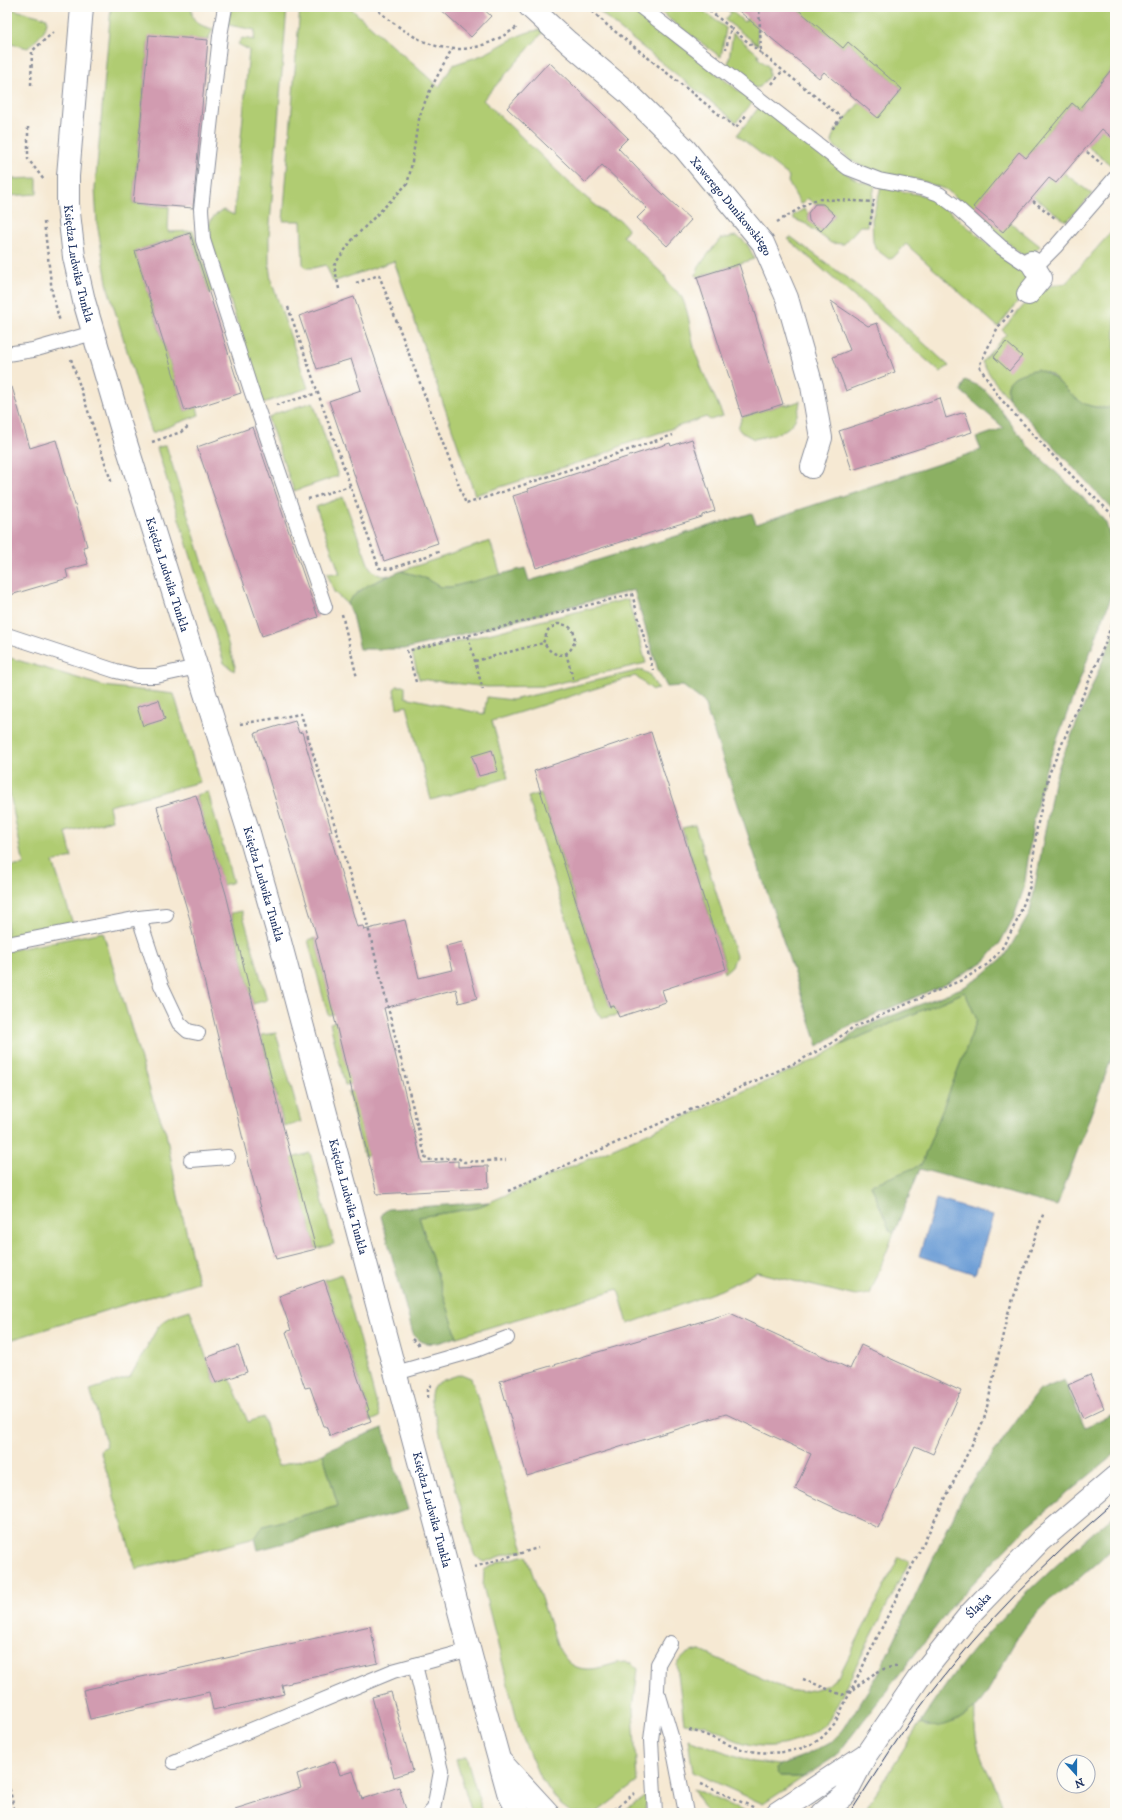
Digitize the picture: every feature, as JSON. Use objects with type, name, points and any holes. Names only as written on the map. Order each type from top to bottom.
[{"type":"street","name":"Księdza Ludwika Tunkla","points":[[82,7],[72,109],[68,176],[68,204],[74,257],[93,333],[198,667],[281,946],[508,1792],[520,1813]]},
{"type":"street","name":"Xawerego Dunikowskiego","points":[[532,9],[627,92],[685,149],[763,244],[787,298],[812,386],[821,438],[812,467]]},
{"type":"street","points":[[1028,294],[1041,278],[1030,262]]},
{"type":"street","name":"Śląska","points":[[823,1813],[845,1795],[866,1755],[918,1679],[970,1614],[1041,1540],[1115,1477]]},
{"type":"street","name":"Śląska","points":[[768,1812],[866,1755]]},
{"type":"street","name":"Księdza Ludwika Tunkla","points":[[499,1759],[548,1813]]},
{"type":"lane","points":[[225,7],[220,36],[201,209],[203,240],[250,390],[325,607]]},
{"type":"lane","points":[[641,7],[848,168],[885,182],[925,189],[939,194],[954,205],[1001,247],[1025,263],[1041,261],[1056,246],[1115,178]]},
{"type":"lane","points":[[7,354],[33,350],[93,333]]},
{"type":"lane","points":[[7,635],[116,671],[137,676],[156,676],[198,667]]},
{"type":"lane","points":[[7,944],[139,918],[166,915]]},
{"type":"lane","points":[[139,918],[161,986],[179,1023],[188,1031],[198,1033]]},
{"type":"lane","points":[[191,1160],[228,1157]]},
{"type":"lane","points":[[396,1373],[476,1350],[507,1338]]},
{"type":"lane","points":[[655,1813],[651,1740],[657,1690],[658,1664],[670,1642]]},
{"type":"lane","points":[[174,1762],[393,1671],[470,1650]]},
{"type":"lane","points":[[415,1665],[441,1771],[434,1809],[430,1813]]},
{"type":"lane","points":[[657,1690],[668,1729],[686,1813]]},
{"type":"path","points":[[374,7],[406,33],[435,46],[452,50],[474,47],[502,38],[521,24],[532,9]]},
{"type":"path","points":[[588,7],[607,25],[736,128],[743,119]]},
{"type":"path","points":[[705,7],[841,117],[821,146]]},
{"type":"path","points":[[759,7],[761,53]]},
{"type":"path","points":[[722,69],[731,28]]},
{"type":"path","points":[[31,85],[32,51],[58,29]]},
{"type":"path","points":[[339,289],[334,265],[353,239],[407,184],[418,123],[427,95],[452,50]]},
{"type":"path","points":[[28,127],[28,160],[45,181]]},
{"type":"path","points":[[870,226],[874,196]]},
{"type":"path","points":[[756,235],[812,201],[831,199],[874,202]]},
{"type":"path","points":[[1034,201],[1056,219]]},
{"type":"path","points":[[44,216],[47,258],[52,292],[113,487]]},
{"type":"path","points":[[356,283],[379,275],[466,504],[673,435]]},
{"type":"path","points":[[288,306],[380,568],[390,569],[441,551]]},
{"type":"path","points":[[1014,311],[998,327],[979,366],[999,397],[1077,481],[1115,517]]},
{"type":"path","points":[[278,404],[318,393]]},
{"type":"path","points":[[152,442],[181,432],[189,426]]},
{"type":"path","points":[[315,497],[350,486]]},
{"type":"path","points":[[1112,515],[1115,527]]},
{"type":"path","points":[[416,682],[407,651],[632,594],[654,670]]},
{"type":"path","points":[[508,1191],[786,1067],[829,1044],[852,1028],[941,991],[988,964],[1001,950],[1018,919],[1030,886],[1037,827],[1049,774],[1105,644],[1115,614]]},
{"type":"path","points":[[345,620],[357,678]]},
{"type":"path","points":[[562,624],[567,626],[573,632],[575,642],[570,651],[561,654],[552,652],[543,643],[546,634],[552,626],[562,624]]},
{"type":"path","points":[[468,636],[483,690]]},
{"type":"path","points":[[475,661],[543,643]]},
{"type":"path","points":[[566,653],[574,682]]},
{"type":"path","points":[[239,724],[301,714],[356,896],[364,911],[426,1160],[458,1158],[464,1162],[506,1160]]},
{"type":"path","points":[[668,1729],[694,1731],[756,1752],[783,1752],[800,1748],[819,1740],[835,1724],[981,1426],[985,1416],[1007,1316],[1044,1212]]},
{"type":"path","points":[[474,1567],[538,1548]]},
{"type":"path","points":[[803,1678],[842,1695],[851,1692],[874,1673],[894,1666],[900,1667]]},
{"type":"path","points":[[7,1776],[15,1813]]},
{"type":"path","points":[[680,1782],[696,1782],[768,1812]]},
{"type":"path","points":[[609,1813],[642,1788],[654,1786]]},
{"type":"green space","points":[[111,7],[192,7],[195,20],[201,25],[213,29],[208,40],[149,36],[133,203],[169,207],[168,232],[193,231],[213,292],[209,293],[190,233],[135,251],[185,411],[197,407],[199,415],[152,433],[108,288],[97,223],[95,188]]},
{"type":"green space","points":[[231,7],[287,7],[269,237],[269,265],[271,280],[308,388],[263,403],[208,231],[212,218],[223,210],[234,215],[249,50],[238,44],[242,38],[254,40],[255,30],[228,25]]},
{"type":"green space","points":[[300,7],[349,7],[439,87],[453,65],[482,55],[520,35],[537,30],[545,30],[483,100],[578,191],[609,216],[620,220],[628,229],[623,236],[665,276],[669,284],[679,293],[688,314],[697,357],[723,416],[710,420],[706,417],[623,445],[599,456],[475,495],[394,261],[333,282],[326,265],[306,268],[303,264],[301,221],[283,221]]},
{"type":"green space","points":[[595,7],[631,7],[753,102],[736,122],[611,22]]},
{"type":"green space","points":[[655,7],[698,7],[726,28],[721,57],[678,26]]},
{"type":"green space","points":[[724,7],[727,7],[744,22],[757,7],[758,45],[725,20],[731,13]]},
{"type":"green space","points":[[795,7],[1115,7],[1115,65],[1079,109],[1072,103],[1026,158],[1011,223],[1040,246],[1033,254],[1022,255],[947,190],[919,180],[867,169],[852,161],[834,146],[832,142],[834,133],[860,102],[878,117],[902,89],[848,42],[843,48]]},
{"type":"green space","points":[[7,8],[47,18],[44,31],[28,48],[7,43]]},
{"type":"green space","points":[[733,33],[759,55],[758,58],[769,67],[769,76],[760,87],[755,88],[728,65]]},
{"type":"green space","points":[[760,106],[847,174],[859,181],[875,185],[867,226],[860,226],[844,244],[831,243],[806,224],[794,219],[793,215],[804,209],[808,213],[809,221],[821,231],[835,215],[823,204],[815,204],[807,198],[801,205],[788,182],[789,176],[737,135]]},
{"type":"green space","points":[[1115,126],[1115,165],[1112,166],[1087,146],[1102,129]]},
{"type":"green space","points":[[1064,173],[1092,194],[1068,220],[1064,220],[1033,196],[1049,178]]},
{"type":"green space","points":[[37,178],[37,194],[7,196],[7,179]]},
{"type":"green space","points":[[881,187],[926,196],[937,201],[1001,255],[1032,275],[1026,291],[998,327],[906,244],[893,258],[889,259],[877,250],[873,242],[872,219]]},
{"type":"green space","points":[[1112,231],[1115,234],[1115,406],[1098,407],[1082,403],[1068,393],[1052,375],[1037,371],[1020,374],[1012,379],[1007,388],[1009,399],[994,381],[982,362],[1006,334],[1002,330],[1034,294],[1050,286],[1066,283]]},
{"type":"green space","points":[[736,236],[748,245],[754,259],[697,277],[696,275],[699,266],[720,239]]},
{"type":"green space","points":[[791,237],[874,298],[949,366],[940,372],[788,239]]},
{"type":"green space","points":[[1037,369],[1048,374],[1080,401],[1089,406],[1115,406],[1115,512],[1009,399],[1008,385],[1014,377]]},
{"type":"green space","points":[[965,380],[979,386],[987,392],[1027,445],[1096,510],[1106,523],[1115,554],[1115,581],[1112,595],[1044,774],[1033,824],[1024,888],[1014,917],[1000,943],[985,961],[963,974],[941,986],[849,1026],[818,1046],[704,702],[683,686],[667,687],[658,670],[634,590],[405,649],[360,649],[352,615],[347,604],[351,598],[368,585],[401,571],[423,577],[440,587],[451,587],[525,568],[529,581],[752,513],[756,524],[981,450],[976,438],[1004,428],[961,391]]},
{"type":"green space","points":[[800,401],[795,419],[791,425],[779,433],[754,439],[741,432],[738,428],[742,417],[783,404],[788,405]]},
{"type":"green space","points":[[313,402],[338,476],[294,491],[268,418],[277,413]]},
{"type":"green space","points":[[166,445],[235,666],[234,671],[224,663],[157,448]]},
{"type":"green space","points":[[343,497],[369,566],[378,574],[383,576],[389,575],[360,590],[347,604],[334,592],[327,573],[340,574],[316,507]]},
{"type":"green space","points":[[490,541],[501,575],[451,587],[440,587],[423,577],[401,571]]},
{"type":"green space","points":[[628,599],[646,663],[546,686],[487,687],[419,679],[412,653]]},
{"type":"green space","points":[[1115,631],[1115,1049],[1057,1206],[920,1169],[894,1233],[890,1231],[871,1185],[921,1165],[977,1020],[965,992],[841,1045],[858,1029],[964,987],[979,978],[1005,956],[1030,913],[1054,782],[1060,763]]},
{"type":"green space","points":[[7,657],[104,686],[174,694],[200,782],[109,806],[112,820],[66,832],[72,857],[53,862],[73,924],[7,937],[7,867],[24,865],[7,779]]},
{"type":"green space","points":[[641,670],[649,674],[658,689],[653,690],[635,676],[492,721],[508,778],[431,800],[407,706],[397,708],[394,690],[396,686],[405,686],[405,697],[484,714],[487,697],[512,700]]},
{"type":"green space","points":[[208,792],[233,882],[223,885],[196,795]]},
{"type":"green space","points":[[541,793],[610,1007],[615,1006],[618,1015],[603,1018],[596,1012],[528,797]]},
{"type":"green space","points":[[695,825],[736,956],[732,966],[724,973],[723,970],[726,968],[682,828]]},
{"type":"green space","points":[[242,911],[267,1000],[253,1004],[231,913]]},
{"type":"green space","points":[[103,932],[152,1097],[166,1133],[178,1196],[198,1282],[7,1341],[7,951]]},
{"type":"green space","points":[[315,938],[334,1014],[328,1015],[308,940]]},
{"type":"green space","points":[[965,992],[977,1020],[921,1166],[871,1185],[890,1231],[894,1233],[870,1294],[855,1296],[757,1272],[721,1290],[628,1324],[618,1289],[457,1337],[419,1217],[476,1208],[815,1060],[841,1045]]},
{"type":"green space","points":[[336,1021],[351,1084],[345,1085],[330,1023]]},
{"type":"green space","points":[[276,1033],[301,1122],[284,1126],[261,1035]]},
{"type":"green space","points":[[353,1091],[368,1155],[364,1156],[348,1092]]},
{"type":"green space","points":[[310,1153],[334,1244],[316,1249],[291,1158]]},
{"type":"green space","points":[[489,1202],[476,1208],[419,1217],[457,1337],[433,1343],[423,1342],[413,1334],[381,1216],[386,1210],[389,1209]]},
{"type":"green space","points":[[342,1274],[380,1417],[371,1421],[367,1411],[369,1410],[324,1280]]},
{"type":"green space","points":[[190,1310],[215,1383],[230,1378],[248,1422],[263,1417],[278,1466],[323,1454],[338,1506],[264,1526],[255,1538],[136,1569],[100,1450],[107,1446],[90,1390],[130,1377],[158,1327],[169,1318]]},
{"type":"green space","points":[[461,1374],[471,1378],[474,1386],[524,1550],[484,1562],[474,1554],[431,1401],[431,1394],[435,1385],[439,1382]]},
{"type":"green space","points":[[1064,1380],[1085,1427],[1115,1413],[1115,1454],[1028,1526],[956,1601],[836,1756],[804,1777],[780,1777],[777,1774],[776,1769],[779,1765],[806,1755],[832,1741],[843,1730],[877,1676],[964,1494],[1038,1391]]},
{"type":"green space","points":[[383,1428],[408,1510],[258,1550],[255,1538],[263,1526],[338,1506],[323,1454],[332,1448]]},
{"type":"green space","points":[[1115,1514],[1115,1547],[1071,1585],[1051,1599],[1035,1615],[1024,1628],[1009,1651],[993,1683],[975,1708],[963,1717],[949,1724],[934,1727],[920,1723],[964,1661],[980,1642],[1045,1576]]},
{"type":"green space","points":[[526,1555],[558,1647],[568,1661],[574,1666],[586,1669],[593,1669],[626,1662],[631,1663],[638,1669],[633,1709],[637,1782],[596,1813],[572,1813],[561,1805],[541,1780],[520,1732],[483,1586],[484,1570],[499,1562]]},
{"type":"green space","points":[[899,1557],[909,1562],[829,1720],[819,1729],[808,1736],[783,1745],[757,1746],[731,1738],[711,1727],[700,1724],[684,1723],[677,1665],[684,1656],[693,1652],[701,1651],[788,1690],[802,1692],[828,1685],[840,1674]]},
{"type":"green space","points":[[975,1708],[975,1731],[978,1745],[982,1759],[999,1795],[1003,1813],[863,1813],[920,1723],[926,1727],[958,1720]]},
{"type":"green space","points":[[688,1739],[753,1762],[779,1765],[776,1770],[780,1777],[804,1777],[763,1804],[693,1772]]},
{"type":"green space","points":[[466,1756],[483,1813],[472,1813],[456,1760]]},
{"type":"green space","points":[[693,1788],[747,1813],[707,1813]]},
{"type":"green space","points":[[647,1795],[645,1813],[622,1813]]},
{"type":"water","points":[[936,1199],[993,1216],[975,1274],[919,1256]]},
{"type":"building","points":[[438,7],[481,7],[491,16],[471,37]]},
{"type":"building","points":[[734,7],[795,7],[843,48],[848,42],[902,89],[878,118],[824,72],[819,78]]},
{"type":"building","points":[[149,35],[208,40],[193,208],[133,203]]},
{"type":"building","points":[[549,62],[628,138],[618,148],[650,182],[691,220],[667,246],[637,218],[647,208],[602,165],[586,183],[507,108]]},
{"type":"building","points":[[1115,65],[1115,140],[1102,129],[1056,183],[1049,178],[1003,232],[973,207],[1019,152],[1026,158],[1072,103],[1079,109]]},
{"type":"building","points":[[815,204],[823,204],[835,215],[821,231],[809,221],[808,213]]},
{"type":"building","points":[[190,233],[241,393],[185,411],[135,251]]},
{"type":"building","points":[[739,264],[783,404],[742,417],[697,277]]},
{"type":"building","points":[[354,297],[438,543],[384,561],[329,401],[361,390],[351,359],[317,369],[299,316]]},
{"type":"building","points":[[831,301],[868,326],[877,323],[895,372],[846,391],[833,357],[850,350]]},
{"type":"building","points":[[1006,342],[1022,356],[1009,371],[994,357]]},
{"type":"building","points":[[7,387],[12,387],[30,448],[56,440],[87,546],[83,547],[88,564],[66,570],[68,578],[7,596]]},
{"type":"building","points":[[940,398],[946,418],[965,412],[972,432],[852,470],[839,431]]},
{"type":"building","points":[[253,427],[318,617],[262,636],[197,447]]},
{"type":"building","points":[[692,439],[715,511],[702,515],[702,517],[536,568],[513,496],[529,491],[528,489],[670,443],[671,446]]},
{"type":"building","points":[[159,700],[165,719],[143,726],[137,707]]},
{"type":"building","points":[[295,721],[299,733],[302,732],[332,831],[329,831],[357,927],[363,926],[364,930],[405,920],[419,978],[452,970],[446,946],[462,942],[477,998],[459,1003],[456,989],[384,1008],[422,1163],[458,1161],[458,1167],[488,1166],[489,1188],[377,1194],[315,938],[317,937],[255,733]]},
{"type":"building","points":[[651,732],[726,969],[662,990],[666,1002],[619,1017],[614,1006],[610,1007],[534,771]]},
{"type":"building","points":[[492,750],[498,771],[479,776],[472,756]]},
{"type":"building","points":[[196,795],[226,894],[283,1126],[316,1249],[276,1259],[253,1180],[191,923],[157,807]]},
{"type":"building","points":[[324,1280],[369,1410],[367,1411],[371,1421],[330,1436],[326,1426],[324,1426],[310,1387],[305,1388],[286,1332],[291,1330],[279,1296]]},
{"type":"building","points":[[730,1313],[850,1369],[861,1345],[961,1391],[933,1454],[915,1446],[878,1528],[795,1489],[811,1454],[726,1414],[527,1476],[500,1381]]},
{"type":"building","points":[[238,1346],[247,1372],[216,1383],[206,1358]]},
{"type":"building","points":[[1090,1375],[1104,1408],[1083,1418],[1068,1385]]},
{"type":"building","points":[[370,1626],[378,1663],[291,1682],[282,1685],[284,1694],[213,1710],[209,1692],[90,1719],[83,1690]]},
{"type":"building","points":[[391,1692],[413,1771],[394,1777],[372,1697]]},
{"type":"building","points":[[335,1761],[340,1775],[353,1771],[362,1799],[399,1787],[407,1813],[235,1813],[235,1809],[301,1788],[297,1774]]},
{"type":"tram line","points":[[850,1813],[919,1708],[972,1642],[1017,1593],[1065,1546],[1115,1502]]}]
